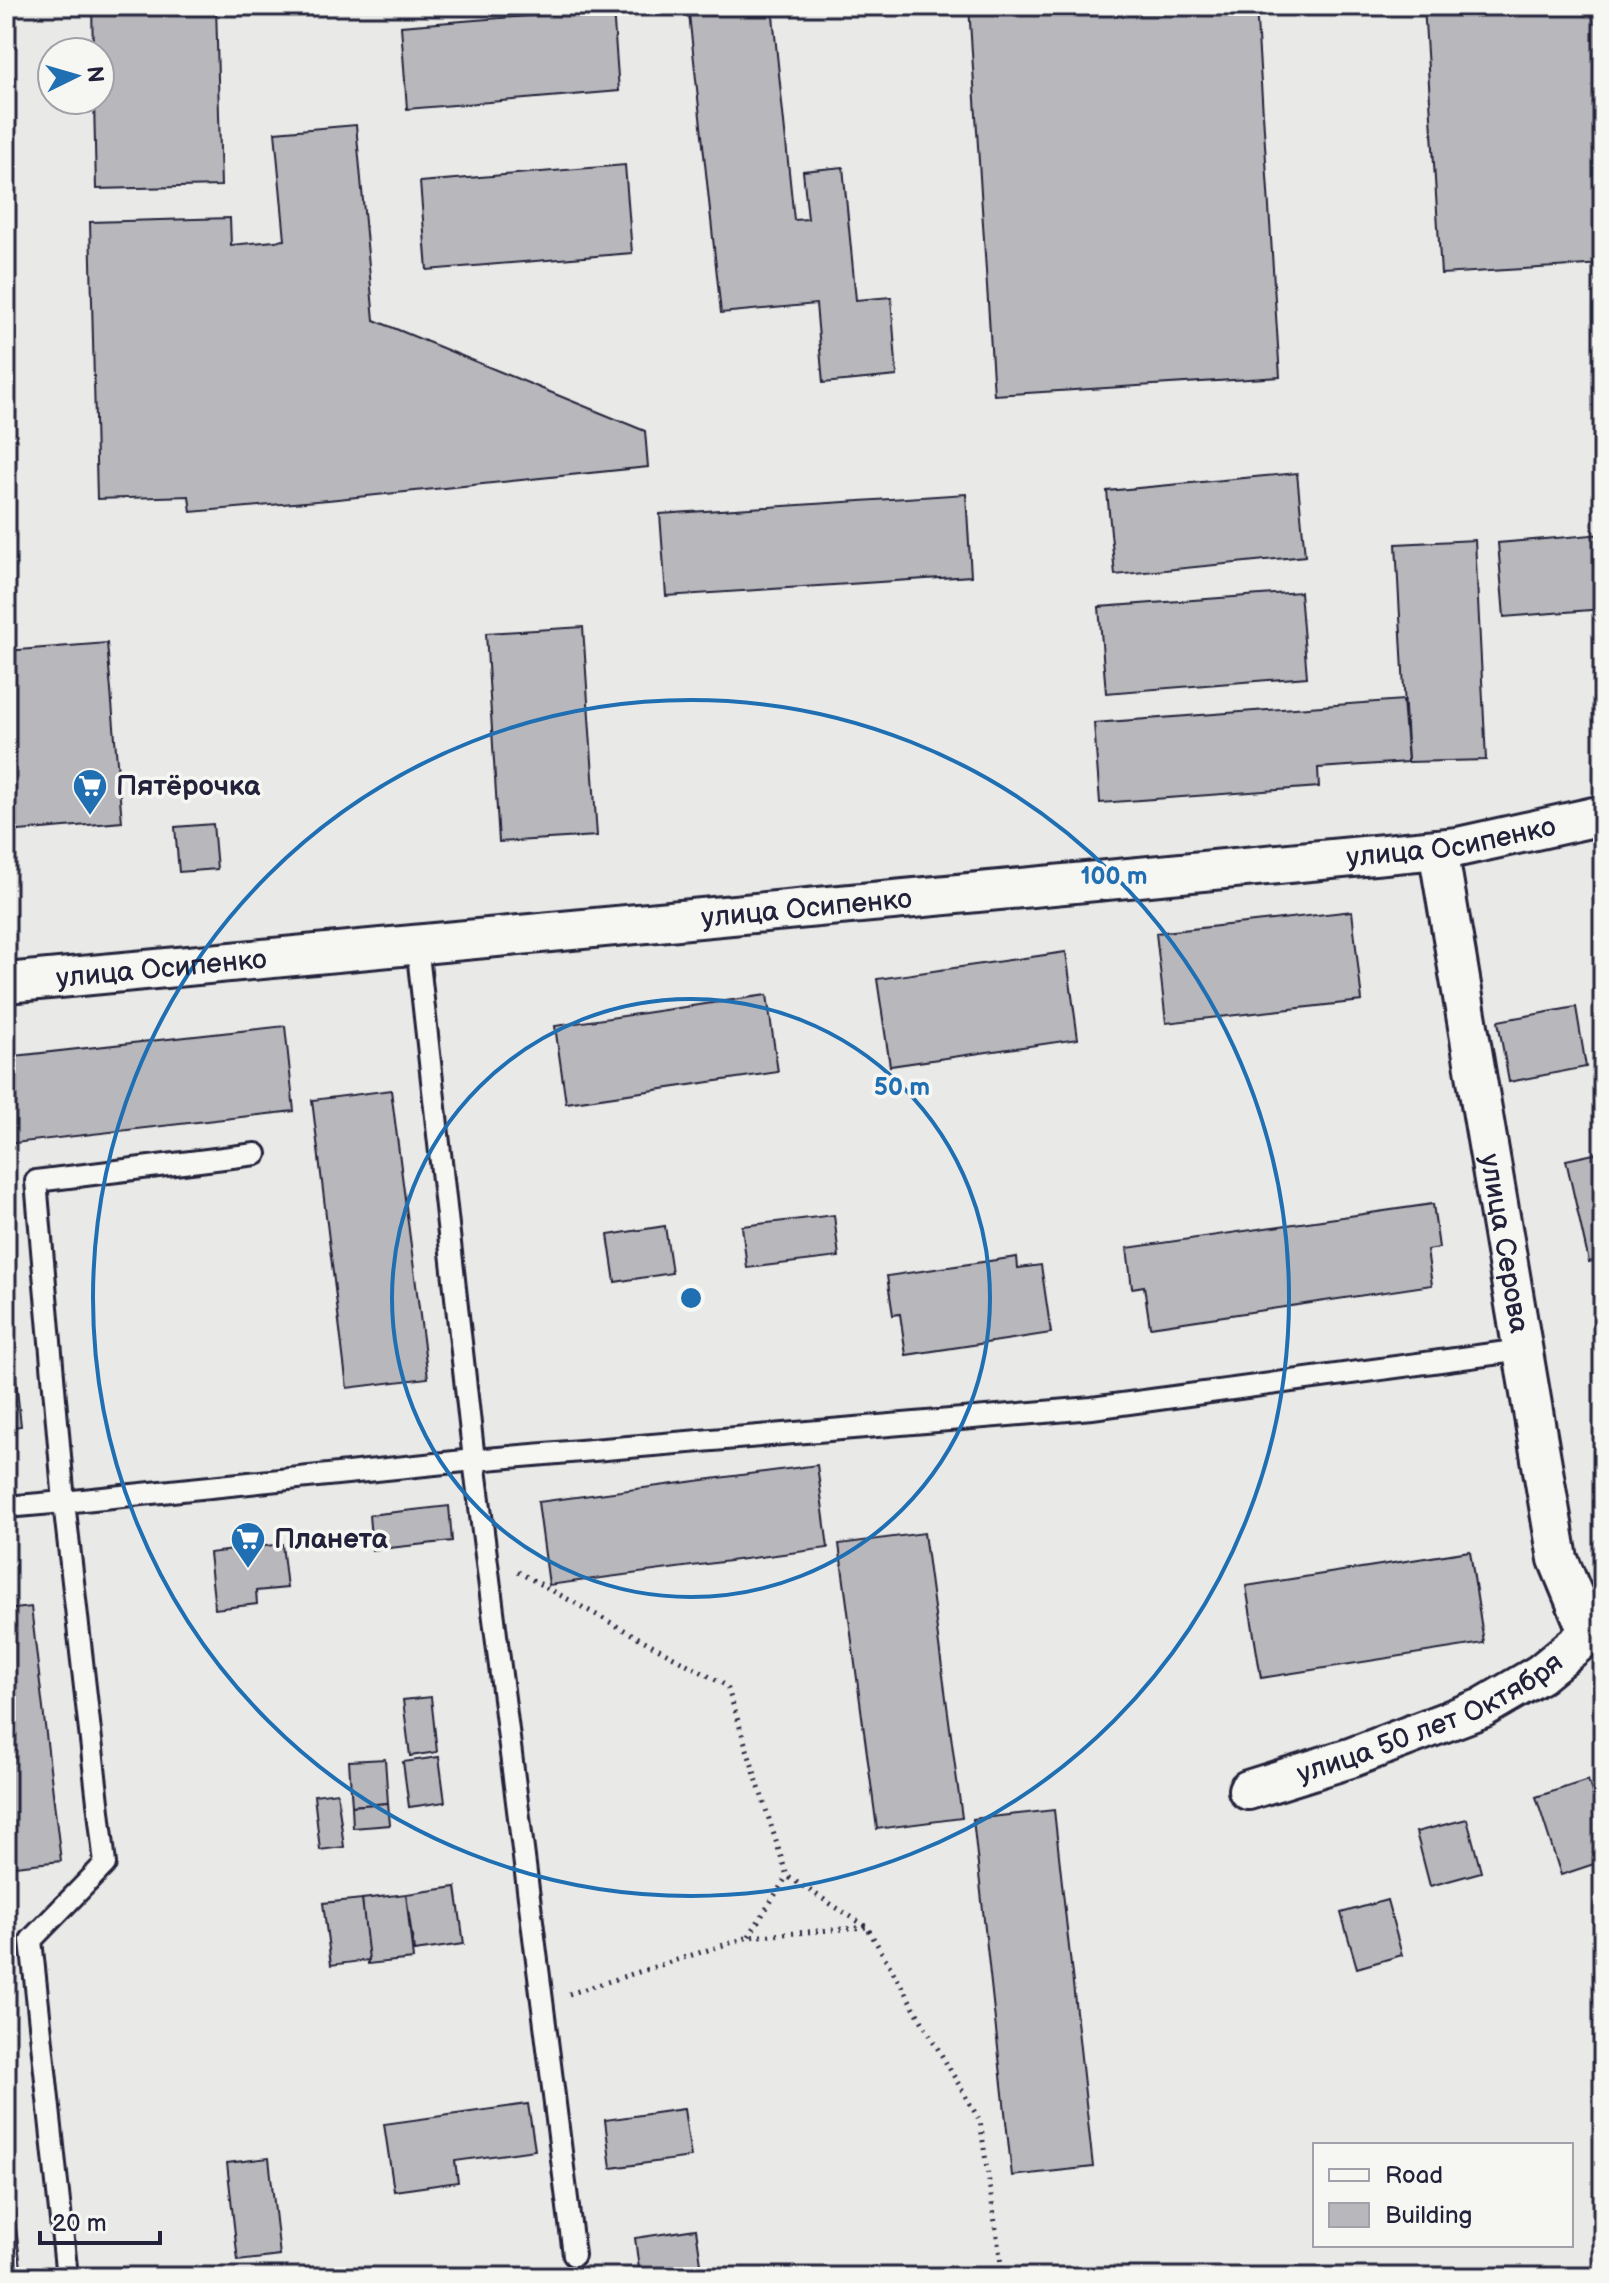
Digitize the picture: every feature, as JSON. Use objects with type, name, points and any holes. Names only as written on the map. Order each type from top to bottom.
[{"type":"street","name":"улица Осипенко","points":[[6,983],[1458,847],[1603,815]]},
{"type":"street","name":"улица Серова","points":[[1438,849],[1558,1559],[1596,1634]]},
{"type":"street","name":"улица 50 лет Октября","points":[[1248,1790],[1350,1758],[1482,1708],[1540,1674],[1596,1634]]},
{"type":"lane","points":[[417,945],[485,1554],[574,2255]]},
{"type":"lane","points":[[67,2277],[31,1940],[105,1864],[64,1502],[36,1181],[256,1154]]},
{"type":"lane","points":[[6,1507],[474,1460],[1092,1408],[1522,1350]]},
{"type":"path","points":[[485,1554],[727,1686],[787,1876],[867,1927],[980,2121],[1003,2277]]},
{"type":"path","points":[[749,1937],[787,1876]]},
{"type":"path","points":[[542,2002],[749,1937],[867,1927]]},
{"type":"building","points":[[92,6],[216,6],[221,186],[96,189],[94,116],[116,116],[116,36],[93,36]]},
{"type":"building","points":[[772,6],[794,220],[808,219],[803,171],[843,167],[856,300],[891,297],[897,376],[823,383],[816,304],[721,313],[689,14]]},
{"type":"building","points":[[969,6],[1256,6],[1280,377],[994,395]]},
{"type":"building","points":[[1424,6],[1603,6],[1603,264],[1441,274]]},
{"type":"building","points":[[613,9],[619,91],[407,109],[401,26]]},
{"type":"building","points":[[356,125],[374,320],[645,431],[648,467],[191,512],[189,496],[97,499],[90,222],[230,218],[231,245],[285,240],[275,132]]},
{"type":"building","points":[[625,165],[632,253],[427,270],[420,182]]},
{"type":"building","points":[[1297,473],[1305,556],[1115,575],[1107,491]]},
{"type":"building","points":[[966,494],[971,576],[666,596],[660,514]]},
{"type":"building","points":[[1603,534],[1603,609],[1504,617],[1498,543]]},
{"type":"building","points":[[1475,540],[1486,760],[1408,762],[1396,544]]},
{"type":"building","points":[[1300,592],[1307,677],[1106,693],[1099,607]]},
{"type":"building","points":[[583,627],[597,836],[499,842],[486,633]]},
{"type":"building","points":[[1599,642],[1603,642],[1603,678]]},
{"type":"building","points":[[107,643],[122,822],[8,832],[6,651]]},
{"type":"building","points":[[1403,700],[1408,762],[1318,768],[1319,787],[1100,803],[1094,723]]},
{"type":"building","points":[[213,824],[217,869],[179,872],[175,827]]},
{"type":"building","points":[[1352,911],[1362,1001],[1166,1023],[1156,933]]},
{"type":"building","points":[[1066,952],[1078,1039],[890,1066],[877,979]]},
{"type":"building","points":[[767,995],[778,1072],[566,1103],[555,1026]]},
{"type":"building","points":[[1576,1007],[1586,1067],[1509,1082],[1498,1021]]},
{"type":"building","points":[[285,1026],[294,1111],[6,1144],[6,1057]]},
{"type":"building","points":[[391,1090],[428,1378],[347,1388],[312,1100]]},
{"type":"building","points":[[1603,1152],[1603,1259],[1589,1262],[1566,1160]]},
{"type":"building","points":[[1433,1204],[1439,1248],[1427,1250],[1432,1285],[1150,1327],[1144,1286],[1132,1288],[1127,1248]]},
{"type":"building","points":[[834,1215],[839,1257],[747,1268],[742,1226]]},
{"type":"building","points":[[665,1226],[672,1273],[615,1282],[608,1235]]},
{"type":"building","points":[[1017,1257],[1018,1268],[1041,1265],[1051,1333],[906,1355],[900,1314],[893,1315],[887,1276]]},
{"type":"building","points":[[6,1287],[21,1426],[6,1428]]},
{"type":"building","points":[[1603,1331],[1603,1377],[1593,1333]]},
{"type":"building","points":[[817,1465],[828,1548],[549,1585],[538,1502]]},
{"type":"building","points":[[449,1506],[452,1541],[372,1550],[369,1515]]},
{"type":"building","points":[[924,1533],[962,1818],[877,1829],[839,1544]]},
{"type":"building","name":"Планета","points":[[282,1544],[287,1588],[256,1591],[257,1604],[215,1609],[209,1553]]},
{"type":"building","points":[[1470,1551],[1484,1643],[1261,1678],[1246,1586]]},
{"type":"building","points":[[31,1607],[61,1861],[6,1867],[6,1610]]},
{"type":"building","points":[[431,1697],[437,1752],[410,1756],[403,1700]]},
{"type":"building","points":[[439,1757],[445,1802],[409,1807],[403,1762]]},
{"type":"building","points":[[385,1759],[388,1803],[352,1806],[349,1761]]},
{"type":"building","points":[[1588,1780],[1603,1827],[1603,1861],[1561,1875],[1536,1797]]},
{"type":"building","points":[[337,1792],[344,1847],[320,1850],[314,1795]]},
{"type":"building","points":[[388,1803],[390,1825],[353,1828],[352,1806]]},
{"type":"building","points":[[1054,1810],[1093,2167],[1012,2176],[973,1819]]},
{"type":"building","points":[[1467,1819],[1481,1872],[1430,1886],[1416,1832]]},
{"type":"building","points":[[456,1887],[464,1944],[414,1951],[406,1894]]},
{"type":"building","points":[[406,1894],[413,1959],[368,1964],[362,1899]]},
{"type":"building","points":[[362,1899],[369,1960],[331,1965],[323,1903]]},
{"type":"building","points":[[1387,1900],[1402,1955],[1357,1968],[1341,1913]]},
{"type":"building","points":[[528,2104],[535,2150],[455,2161],[458,2182],[394,2191],[384,2124]]},
{"type":"building","points":[[684,2109],[691,2157],[611,2168],[605,2120]]},
{"type":"building","points":[[6,2150],[22,2275],[6,2277]]},
{"type":"building","points":[[269,2158],[280,2256],[238,2261],[227,2163]]},
{"type":"building","points":[[696,2229],[703,2277],[640,2277],[635,2238]]},
{"type":"building","points":[[558,2267],[559,2277],[497,2277],[497,2276]]},
{"type":"place","name":"Пятёрочка","points":[[90,817]]},
{"type":"place","name":"Планета","points":[[248,1570]]}]
